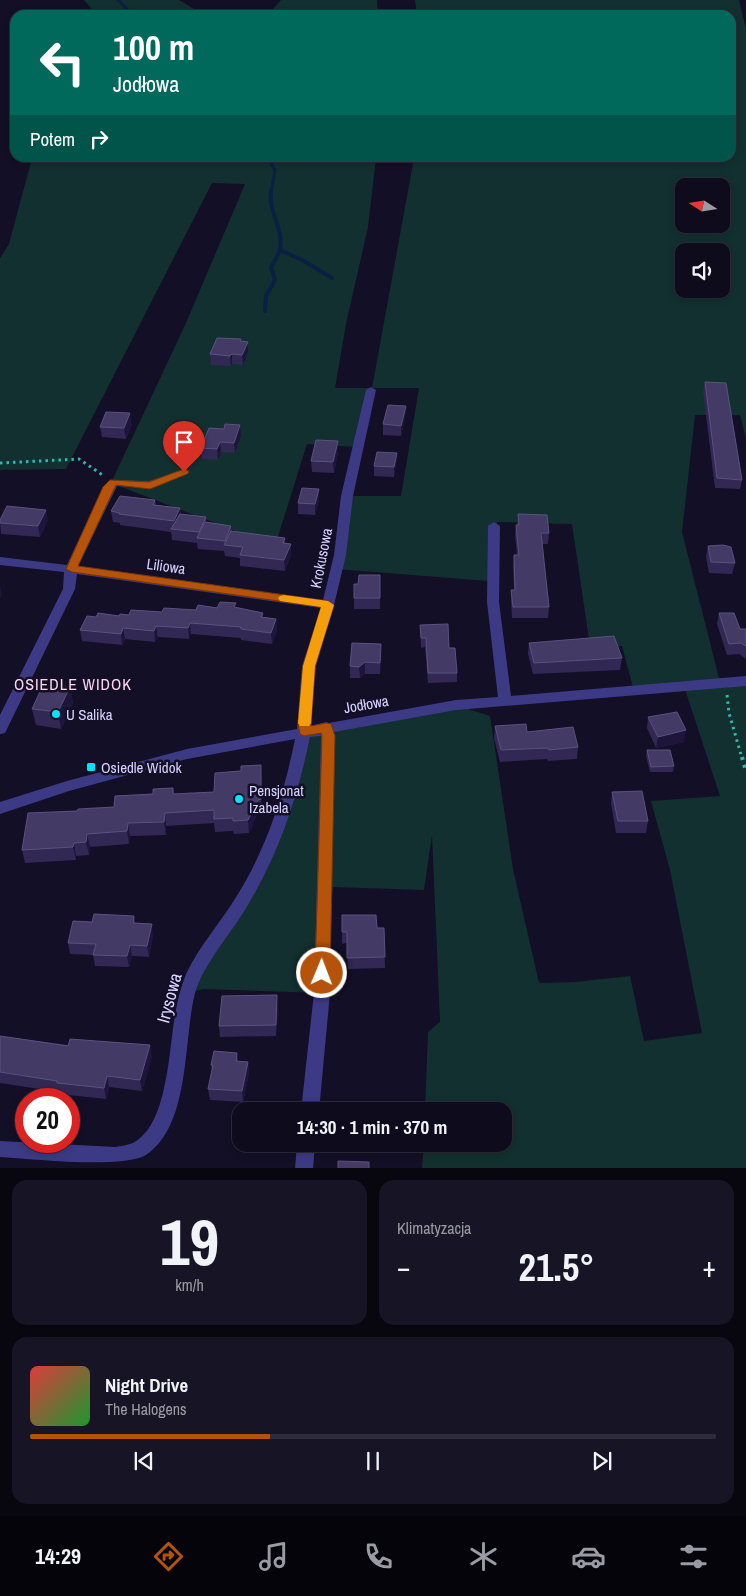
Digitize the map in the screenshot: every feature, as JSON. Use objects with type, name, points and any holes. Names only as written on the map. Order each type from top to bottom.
[{"type":"street","name":"Krokusowa","points":[[304,731],[309,666],[328,605],[340,555],[347,496],[371,390]]},
{"type":"street","points":[[0,729],[69,589],[72,569],[108,487],[114,482],[150,485],[184,472]]},
{"type":"street","points":[[494,526],[493,602],[505,702]]},
{"type":"street","name":"Liliowa","points":[[0,561],[72,569],[328,605]]},
{"type":"street","name":"Jodłowa","points":[[0,808],[67,786],[187,754],[326,727],[456,705],[746,681]]},
{"type":"street","points":[[311,1102],[322,992],[328,756],[326,727]]},
{"type":"street","name":"Irysowa","points":[[0,1149],[115,1156],[138,1150],[153,1138],[160,1126],[173,1090],[187,993],[195,973],[244,898],[273,842],[294,780],[304,731]]},
{"type":"street","points":[[304,1168],[305,1152]]},
{"type":"path","points":[[0,463],[79,459],[114,482]]},
{"type":"path","points":[[723,682],[729,713],[746,771]]},
{"type":"green space","points":[[84,0],[179,0],[196,10],[93,10]]},
{"type":"green space","points":[[281,0],[377,0],[378,10],[272,10]]},
{"type":"green space","points":[[415,0],[739,0],[746,29],[746,439],[740,415],[695,415],[682,532],[720,682],[746,681],[746,1168],[422,1168],[423,1152],[512,1152],[512,1102],[425,1102],[428,1032],[440,1022],[432,835],[424,890],[333,887],[322,993],[203,989],[187,993],[273,842],[304,731],[456,705],[490,716],[513,869],[539,983],[575,982],[630,976],[644,1041],[702,1033],[670,870],[651,801],[720,796],[684,686],[634,691],[622,646],[590,646],[572,524],[497,522],[488,581],[337,569],[347,496],[401,496],[419,388],[372,388],[413,162],[736,162],[736,10],[416,10]]},
{"type":"green space","points":[[31,162],[376,162],[368,227],[346,324],[335,388],[372,388],[356,447],[307,444],[275,546],[111,483],[186,323],[245,184],[212,183],[66,469],[0,470],[0,258],[9,244]]},
{"type":"building","points":[[217,338],[241,339],[240,341],[248,342],[242,355],[210,354]]},
{"type":"building","points":[[705,382],[726,383],[742,480],[717,478]]},
{"type":"building","points":[[388,405],[406,406],[401,426],[383,424]]},
{"type":"building","points":[[106,412],[130,413],[124,428],[100,427]]},
{"type":"building","points":[[225,424],[240,425],[234,443],[220,442],[217,449],[201,448],[209,428],[224,429]]},
{"type":"building","points":[[316,440],[338,441],[333,462],[311,461]]},
{"type":"building","points":[[377,452],[397,453],[394,467],[374,466]]},
{"type":"building","points":[[302,488],[319,489],[315,504],[298,503]]},
{"type":"building","points":[[120,496],[155,500],[153,505],[180,508],[174,521],[119,514],[111,511]]},
{"type":"building","points":[[7,506],[46,510],[38,526],[0,523]]},
{"type":"building","points":[[180,514],[206,517],[199,532],[171,529]]},
{"type":"building","points":[[518,514],[547,515],[549,533],[541,533],[549,607],[513,607],[511,590],[515,590],[514,555],[519,555],[516,525],[519,525]]},
{"type":"building","points":[[205,522],[231,526],[225,541],[197,538]]},
{"type":"building","points":[[231,531],[285,538],[283,543],[291,544],[284,560],[240,555],[243,547],[224,545]]},
{"type":"building","points":[[723,545],[731,547],[735,563],[711,562],[708,546]]},
{"type":"building","points":[[359,575],[380,575],[380,598],[354,598],[354,584],[358,584]]},
{"type":"building","points":[[220,602],[236,603],[234,607],[263,613],[261,617],[276,619],[271,633],[241,629],[241,627],[190,623],[188,628],[156,626],[154,631],[123,628],[121,634],[80,630],[87,616],[96,617],[98,613],[119,616],[120,614],[129,615],[131,610],[162,612],[164,608],[196,610],[198,605],[217,608]]},
{"type":"building","points":[[719,613],[734,613],[740,629],[746,629],[746,646],[741,643],[729,644]]},
{"type":"building","points":[[448,624],[449,648],[455,648],[457,673],[428,673],[426,638],[421,638],[420,625]]},
{"type":"building","points":[[614,636],[622,658],[534,663],[529,643]]},
{"type":"building","points":[[352,643],[381,644],[380,663],[365,662],[359,667],[350,666]]},
{"type":"building","points":[[44,683],[70,687],[58,712],[32,709]]},
{"type":"building","points":[[677,712],[686,730],[658,737],[648,717]]},
{"type":"building","points":[[526,724],[527,732],[573,727],[578,747],[549,750],[548,748],[501,750],[495,726]]},
{"type":"building","points":[[647,750],[670,750],[674,766],[651,767]]},
{"type":"building","points":[[261,765],[261,799],[258,800],[248,820],[233,821],[233,818],[214,819],[214,810],[165,813],[164,822],[128,823],[127,831],[87,834],[86,842],[74,843],[73,847],[22,850],[28,813],[114,807],[115,796],[153,794],[153,789],[173,788],[173,794],[214,792],[215,773],[241,771],[241,766]]},
{"type":"building","points":[[642,791],[648,821],[618,821],[612,792]]},
{"type":"building","points":[[94,914],[134,916],[133,923],[152,924],[147,946],[130,945],[127,956],[93,955],[96,944],[68,943],[73,921],[92,922]]},
{"type":"building","points":[[342,915],[376,915],[377,928],[384,928],[385,957],[347,958],[347,932],[342,932]]},
{"type":"building","points":[[277,995],[276,1025],[219,1026],[222,996]]},
{"type":"building","points":[[0,1036],[68,1046],[70,1039],[150,1045],[140,1080],[107,1076],[104,1088],[57,1083],[57,1081],[0,1072]]},
{"type":"building","points":[[214,1051],[237,1053],[236,1061],[248,1062],[242,1091],[208,1089]]},
{"type":"building","points":[[338,1161],[369,1162],[369,1168],[338,1168]]},
{"type":"waterway","points":[[118,0],[128,10]]},
{"type":"waterway","points":[[270,162],[275,170],[271,193]]},
{"type":"waterway","points":[[265,311],[266,296],[275,280],[271,267],[279,254],[281,242],[272,206],[271,193]]},
{"type":"waterway","points":[[280,250],[304,261],[332,278]]},
{"type":"slow traffic","points":[[284,598],[328,605],[309,666],[304,723]]},
{"type":"place","name":"U Salika","points":[[56,714]]},
{"type":"place","name":"Osiedle Widok","points":[[91,767]]},
{"type":"place","name":"Pensjonat Izabela","points":[[239,799]]},
{"type":"district","name":"OSIEDLE WIDOK","points":[[73,684]]},
{"type":"route","points":[[184,472],[157,484],[143,486],[120,481],[114,482],[108,487],[72,569],[328,605],[309,666],[304,724],[304,731],[326,727],[328,736],[322,973]]}]
